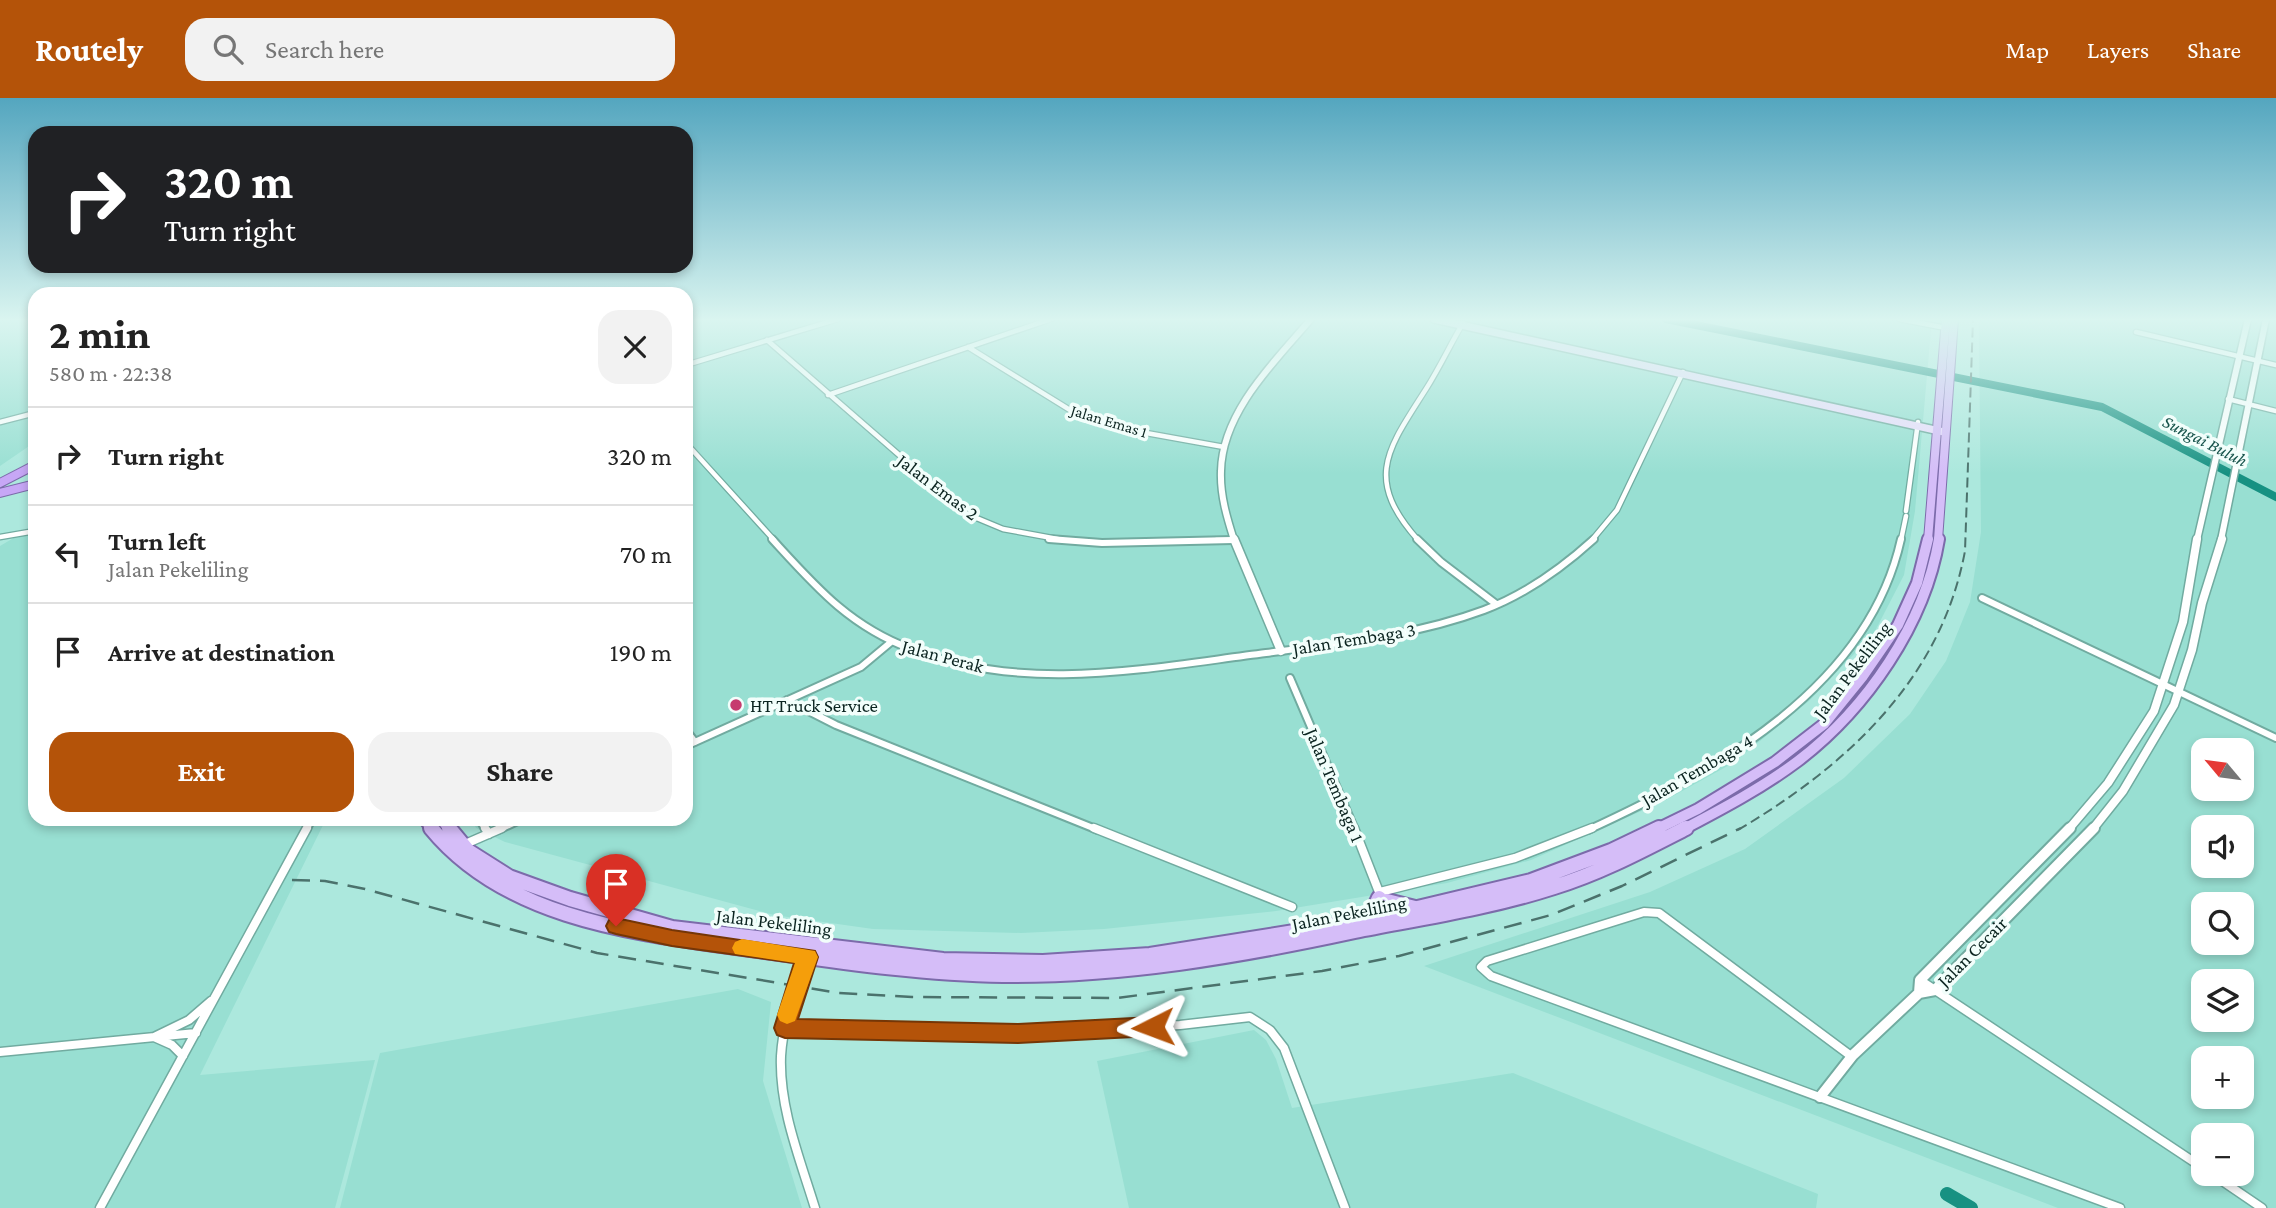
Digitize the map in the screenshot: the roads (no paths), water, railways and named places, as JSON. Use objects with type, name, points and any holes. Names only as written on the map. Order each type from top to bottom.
[{"type":"highway","points":[[0,483],[28,469]]},
{"type":"highway","points":[[0,492],[28,484]]},
{"type":"highway","points":[[0,492],[28,490]]},
{"type":"main road","points":[[1673,371],[1942,429]]},
{"type":"main road","name":"Jalan Pekeliling","points":[[429,826],[448,853],[484,879],[510,892],[594,920],[672,938],[943,960],[1043,962],[1150,955],[1363,921],[1394,919],[1531,881],[1611,851],[1698,809],[1775,762],[1824,724],[1863,676],[1898,625],[1917,583],[1928,543],[1947,371]]},
{"type":"main road","name":"Jalan Pekeliling","points":[[447,826],[463,845],[492,868],[528,885],[672,928],[940,973],[1042,975],[1153,968],[1314,940],[1394,919],[1541,892],[1622,860],[1707,817],[1786,769],[1834,728],[1908,629],[1926,586],[1938,545],[1942,429]]},
{"type":"main road","points":[[1363,921],[1382,897],[1423,909]]},
{"type":"street","name":"Jalan Emas 2","points":[[802,371],[956,505],[988,523],[1039,536],[1077,541],[1233,540]]},
{"type":"street","points":[[828,395],[899,371]]},
{"type":"street","name":"Jalan Emas 1","points":[[1006,371],[1070,411],[1124,429],[1224,447]]},
{"type":"street","points":[[1269,371],[1224,447],[1224,509],[1233,540],[1281,651]]},
{"type":"street","points":[[1434,371],[1396,436],[1386,462],[1387,492],[1394,507],[1420,541],[1496,604]]},
{"type":"street","name":"Jalan Cecair","points":[[2235,371],[2209,486],[2183,622],[2154,710],[2108,783],[2071,827],[1920,981],[1919,993],[1935,990],[2095,827],[2141,763],[2179,692],[2192,650],[2202,603],[2222,538],[2256,371]]},
{"type":"street","name":"Jalan Tembaga 3","points":[[1281,651],[1375,640],[1452,622],[1516,597],[1557,570],[1611,520],[1683,373]]},
{"type":"street","points":[[2228,399],[2276,411]]},
{"type":"street","points":[[0,422],[28,415]]},
{"type":"street","name":"Jalan Tembaga 4","points":[[1382,897],[1537,851],[1655,797],[1702,772],[1757,736],[1822,680],[1871,620],[1896,565],[1918,424]]},
{"type":"street","name":"Jalan Perak","points":[[693,451],[824,596],[852,620],[891,642],[962,664],[1014,673],[1074,675],[1189,664],[1281,651]]},
{"type":"street","points":[[0,537],[28,531]]},
{"type":"street","points":[[1982,598],[2276,738]]},
{"type":"street","points":[[693,739],[695,742],[861,667],[891,642]]},
{"type":"street","name":"Jalan Tembaga 1","points":[[1290,678],[1382,897],[1394,919]]},
{"type":"street","points":[[787,700],[836,725],[1292,907]]},
{"type":"street","points":[[100,1208],[308,826]]},
{"type":"street","points":[[484,826],[489,834]]},
{"type":"street","points":[[448,853],[507,826]]},
{"type":"street","points":[[1851,1056],[1659,913],[1644,912],[1487,961],[1481,967],[1491,976],[2120,1208]]},
{"type":"street","points":[[810,951],[792,999],[781,1059],[785,1098],[815,1208]]},
{"type":"street","points":[[1920,981],[2191,1160]]},
{"type":"street","points":[[1820,1097],[1835,1073],[1851,1056],[1919,993]]},
{"type":"street","points":[[154,1037],[189,1020],[216,995]]},
{"type":"street","points":[[785,1028],[1018,1034],[1180,1025],[1250,1017],[1270,1030],[1284,1048],[1345,1208]]},
{"type":"street","points":[[0,1052],[196,1033]]},
{"type":"street","points":[[154,1037],[172,1045],[183,1056]]},
{"type":"street","points":[[2230,1186],[2262,1208]]},
{"type":"waterway","name":"Sungai Buluh","points":[[1923,371],[2102,407],[2276,497]]},
{"type":"waterway","points":[[1947,1194],[1971,1208]]},
{"type":"railway","points":[[1738,830],[1816,778],[1851,748],[1883,715],[1911,679],[1935,640],[1953,597],[1965,551],[1971,371]]},
{"type":"railway","points":[[292,880],[325,881],[365,889],[597,953],[839,993],[912,997],[1117,998],[1322,971],[1399,956],[1551,915],[1622,886],[1741,828]]},
{"type":"place","name":"HT Truck Service","points":[[736,705]]}]
